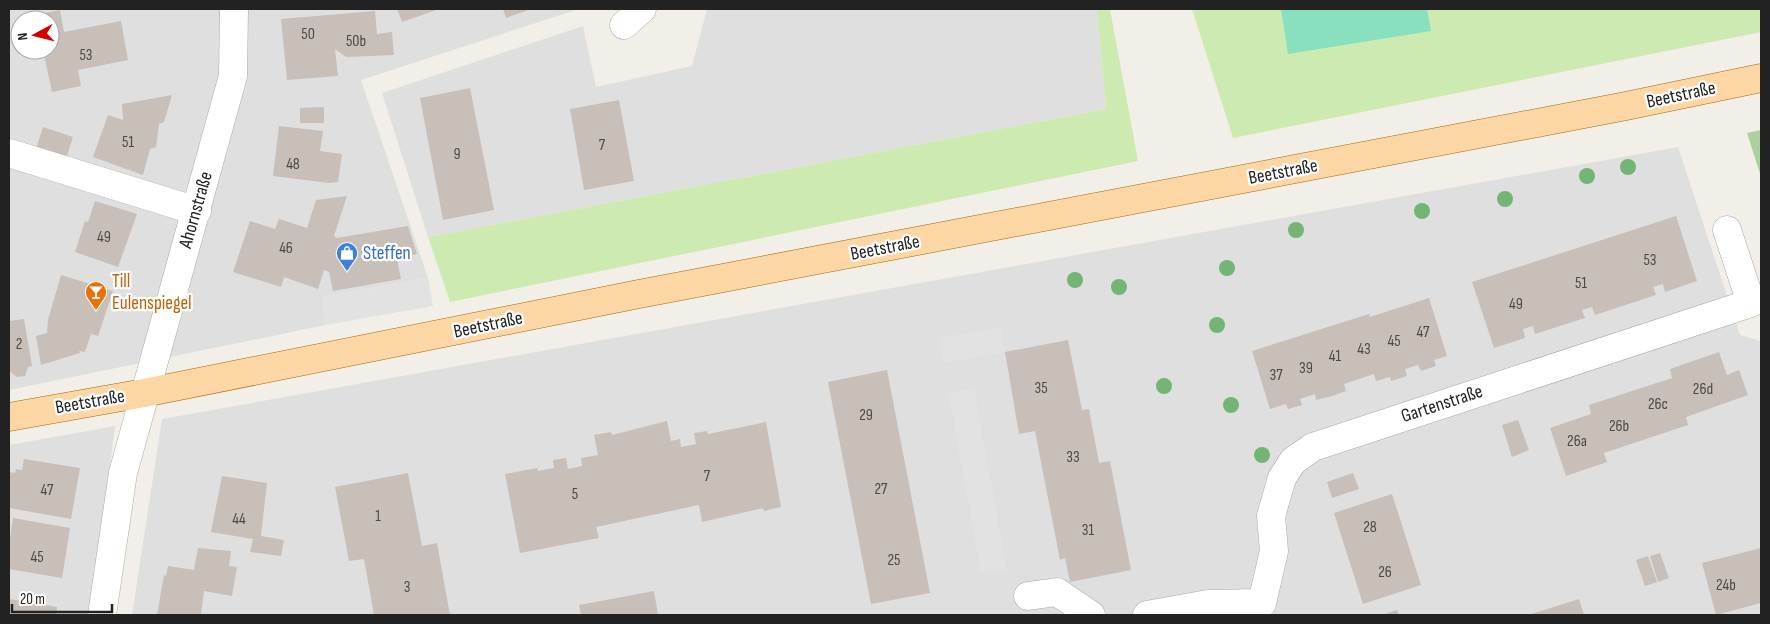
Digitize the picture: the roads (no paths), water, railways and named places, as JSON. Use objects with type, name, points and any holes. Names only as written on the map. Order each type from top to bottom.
[{"type":"main road","name":"Beetstraße","points":[[9,417],[144,393],[639,294],[1607,110],[1761,78]]},
{"type":"street","name":"Ahornstraße","points":[[102,615],[124,473],[144,393],[197,211],[233,76],[234,9]]},
{"type":"street","points":[[9,153],[197,211]]},
{"type":"street","name":"Gartenstraße","points":[[1268,609],[1274,551],[1271,516],[1282,478],[1293,461],[1313,447],[1756,301],[1727,230]]},
{"type":"street","points":[[1028,596],[1057,592],[1091,615]]},
{"type":"street","points":[[1147,615],[1208,604],[1268,609]]},
{"type":"place","name":"Steffen","points":[[347,272]]},
{"type":"place","name":"Till Eulenspiegel","points":[[96,311]]}]
